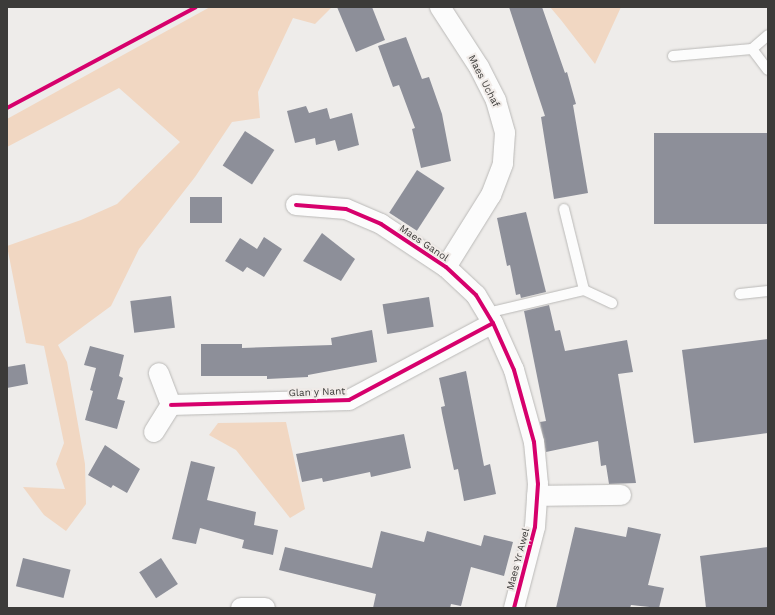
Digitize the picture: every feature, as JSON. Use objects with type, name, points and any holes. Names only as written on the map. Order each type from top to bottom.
[{"type":"street","name":"Maes Uchaf","points":[[440,7],[479,67],[496,101],[505,133],[503,164],[491,195],[446,267]]},
{"type":"street","name":"Maes Ganol","points":[[296,205],[346,209],[380,224],[446,267],[476,295],[490,318],[514,370],[534,442]]},
{"type":"street","name":"Glan y Nant","points":[[171,405],[349,400],[490,318]]},
{"type":"street","points":[[154,432],[171,405],[159,373]]},
{"type":"street","name":"Maes Yr Awel","points":[[514,608],[535,527],[538,496],[534,442]]},
{"type":"street","points":[[538,496],[621,495]]},
{"type":"street","points":[[241,608],[265,608]]},
{"type":"lane","points":[[673,56],[752,49],[768,35]]},
{"type":"lane","points":[[752,49],[768,70]]},
{"type":"lane","points":[[564,209],[584,290]]},
{"type":"lane","points":[[490,318],[584,290],[612,303]]},
{"type":"lane","points":[[740,294],[768,291]]},
{"type":"shaded area","points":[[210,7],[332,7],[315,24],[293,18],[258,92],[260,118],[232,122],[195,177],[139,249],[111,306],[58,345],[67,362],[85,464],[86,504],[66,531],[44,515],[23,487],[65,489],[56,464],[64,443],[44,346],[26,343],[7,246],[81,220],[117,204],[180,142],[119,88],[7,147],[7,119]]},
{"type":"shaded area","points":[[550,7],[621,7],[595,64],[561,20]]},
{"type":"shaded area","points":[[286,422],[305,509],[290,518],[236,450],[209,435],[218,423]]},
{"type":"building","points":[[337,7],[372,7],[385,40],[356,52]]},
{"type":"building","points":[[509,7],[542,7],[565,73],[567,72],[576,104],[573,105],[588,193],[554,199],[541,117],[545,116]]},
{"type":"building","points":[[406,37],[422,79],[429,77],[442,114],[451,161],[421,168],[412,129],[415,128],[399,85],[393,87],[378,46]]},
{"type":"building","points":[[306,106],[309,113],[327,108],[330,119],[352,113],[359,145],[338,151],[335,140],[316,145],[315,138],[295,143],[287,111]]},
{"type":"building","points":[[245,131],[274,150],[252,184],[223,165]]},
{"type":"building","points":[[654,133],[768,133],[768,224],[654,224]]},
{"type":"building","points":[[417,170],[445,188],[417,231],[389,213]]},
{"type":"building","points":[[190,197],[222,197],[222,223],[190,223]]},
{"type":"building","points":[[526,212],[546,292],[521,298],[520,294],[516,295],[510,265],[507,266],[497,218]]},
{"type":"building","points":[[322,233],[355,259],[341,281],[303,261]]},
{"type":"building","points":[[264,237],[282,249],[264,277],[247,267],[243,272],[225,261],[240,238],[257,249]]},
{"type":"building","points":[[171,296],[175,328],[134,333],[130,301]]},
{"type":"building","points":[[429,297],[434,327],[387,334],[383,304]]},
{"type":"building","points":[[549,305],[555,331],[560,330],[565,351],[627,340],[633,372],[618,374],[636,483],[609,484],[606,465],[601,466],[598,441],[546,452],[540,422],[546,421],[524,311]]},
{"type":"building","points":[[372,330],[377,362],[308,375],[308,377],[267,379],[267,376],[201,376],[201,344],[242,344],[242,348],[332,345],[331,338]]},
{"type":"building","points":[[768,339],[768,433],[694,443],[682,350]]},
{"type":"building","points":[[90,346],[124,355],[119,376],[123,378],[117,399],[125,401],[117,429],[85,420],[93,391],[90,390],[96,368],[84,365]]},
{"type":"building","points":[[25,364],[28,384],[7,388],[7,367]]},
{"type":"building","points":[[466,371],[484,466],[490,464],[496,494],[464,501],[458,469],[454,470],[442,413],[441,407],[445,406],[439,378]]},
{"type":"building","points":[[404,434],[411,468],[371,477],[370,472],[323,482],[322,478],[302,482],[296,454]]},
{"type":"building","points":[[105,445],[140,469],[127,493],[113,485],[111,488],[88,475]]},
{"type":"building","points":[[191,461],[215,467],[207,500],[256,512],[254,525],[278,530],[273,555],[242,548],[244,540],[200,528],[196,544],[172,539]]},
{"type":"building","points":[[575,527],[626,537],[628,527],[661,534],[648,585],[664,588],[659,608],[631,605],[630,608],[556,608]]},
{"type":"building","points":[[381,531],[424,542],[427,531],[481,546],[484,535],[513,542],[504,576],[471,567],[461,606],[451,604],[450,608],[373,608],[376,594],[279,570],[285,547],[372,568]]},
{"type":"building","points":[[768,547],[768,608],[706,608],[700,556]]},
{"type":"building","points":[[23,558],[71,570],[64,598],[16,586]]},
{"type":"building","points":[[161,558],[178,584],[156,598],[139,572]]},
{"type":"cycle path","points":[[7,108],[196,7]]},
{"type":"cycle path","points":[[296,205],[346,209],[381,224],[446,267],[476,295],[493,323],[514,370],[534,442],[538,484],[535,527],[514,608]]},
{"type":"cycle path","points":[[171,405],[349,400],[493,323]]}]
